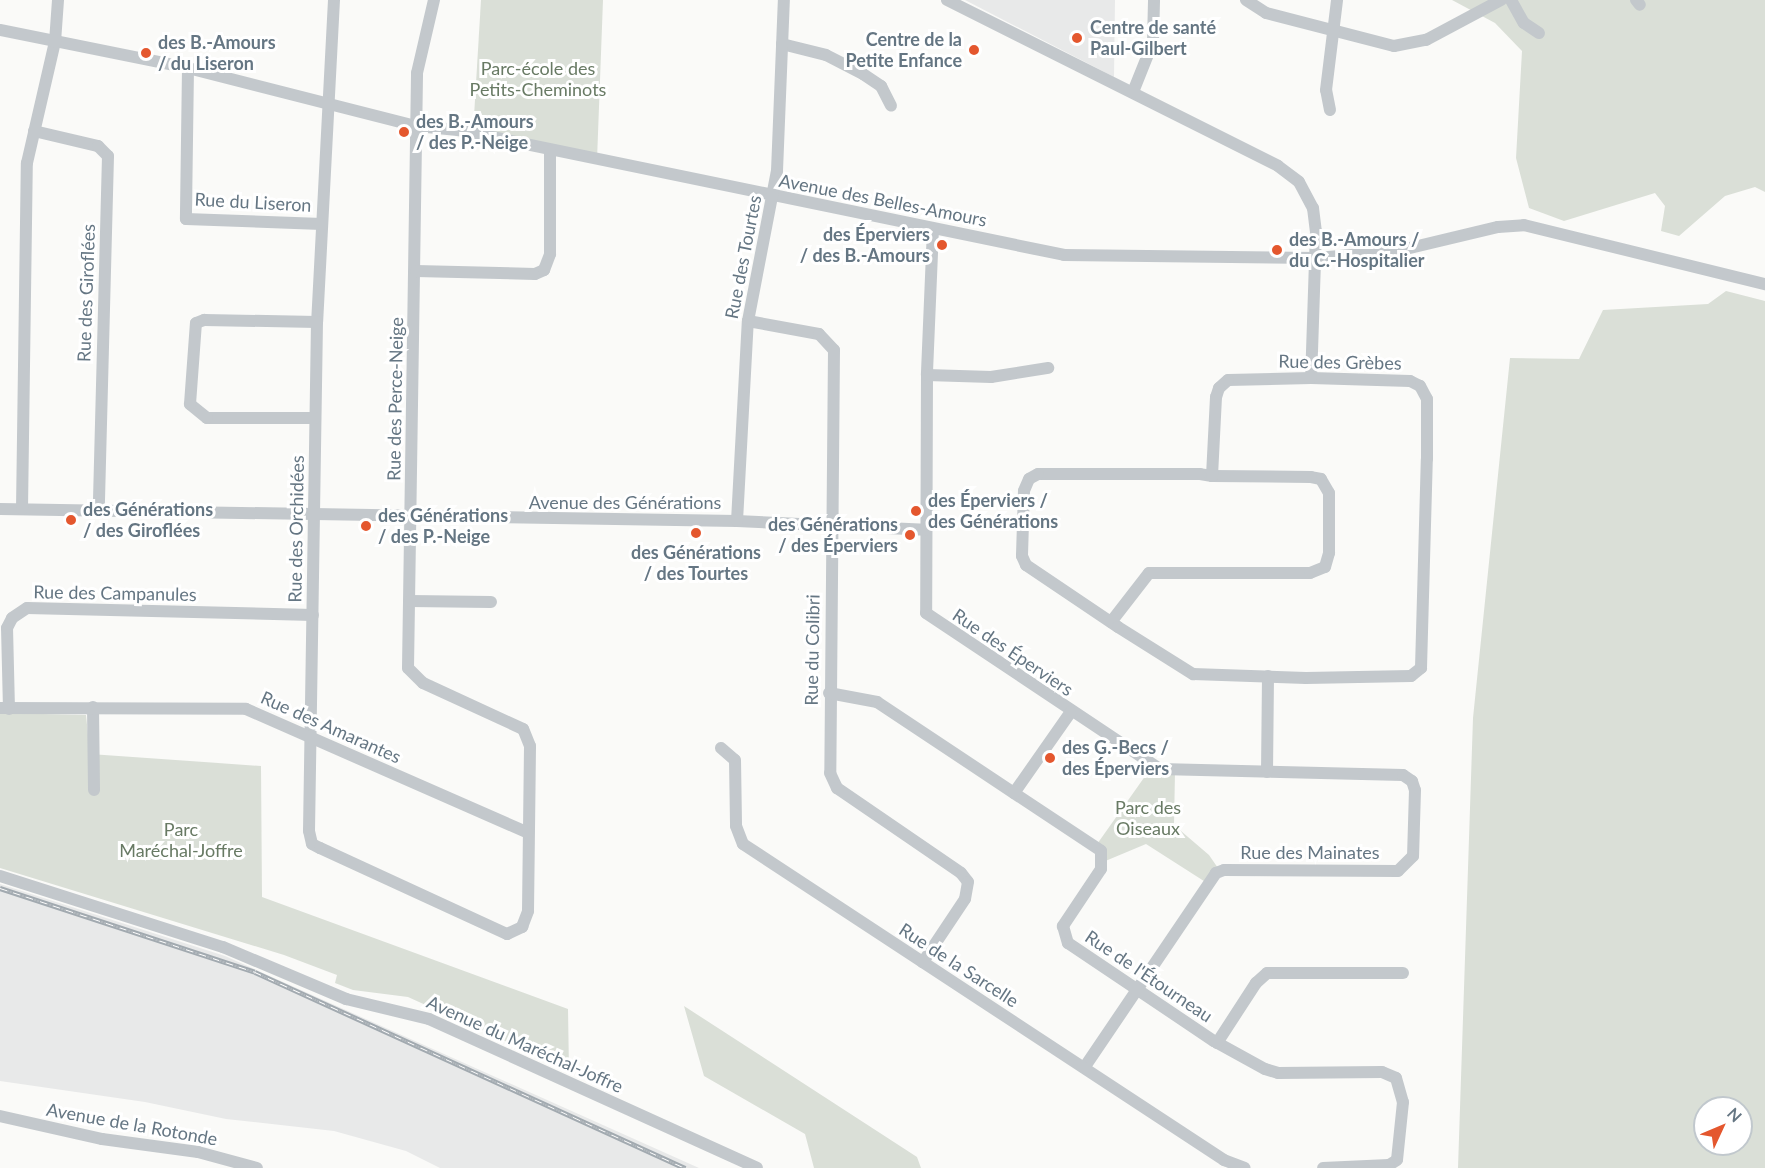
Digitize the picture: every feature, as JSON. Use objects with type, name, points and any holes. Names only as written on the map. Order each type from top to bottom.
[{"type":"street","points":[[22,509],[27,163],[54,42],[58,0]]},
{"type":"street","name":"Rue des Orchidées","points":[[334,0],[317,322],[313,516],[312,843],[507,934]]},
{"type":"street","name":"Rue des Perce-Neige","points":[[434,0],[417,73],[416,271],[408,668],[414,676],[523,729],[530,746],[528,911],[522,927],[507,934]]},
{"type":"street","name":"Rue des Tourtes","points":[[737,520],[748,321],[774,197],[784,0]]},
{"type":"street","points":[[947,0],[1278,166],[1299,182],[1313,208],[1317,258],[1311,378]]},
{"type":"street","points":[[1132,92],[1153,42],[1154,0]]},
{"type":"street","points":[[1246,0],[1266,13],[1394,46],[1411,45],[1501,0]]},
{"type":"street","points":[[1330,110],[1326,90],[1337,0]]},
{"type":"street","points":[[1511,0],[1524,23],[1539,33]]},
{"type":"street","name":"Avenue des Belles-Amours","points":[[0,30],[188,68],[416,126],[458,130],[550,151],[1064,255],[1317,258],[1397,251],[1498,227],[1524,225],[1765,284]]},
{"type":"street","points":[[782,44],[826,55],[863,74],[881,86],[891,106]]},
{"type":"street","name":"Rue du Liseron","points":[[188,68],[186,219],[322,224]]},
{"type":"street","name":"Rue des Giroflées","points":[[34,131],[98,146],[108,156],[99,511]]},
{"type":"street","points":[[416,271],[535,274],[544,270],[550,254],[550,151]]},
{"type":"street","name":"Rue des Éperviers","points":[[933,229],[927,375],[926,614],[1070,712],[1166,771],[1403,775],[1412,781]]},
{"type":"street","points":[[315,418],[207,418],[190,404],[196,323],[204,320],[317,322]]},
{"type":"street","name":"Rue du Colibri","points":[[748,321],[819,334],[832,344],[834,525],[829,693],[830,773],[837,788],[961,873],[968,882],[965,899],[923,962]]},
{"type":"street","points":[[927,375],[991,376],[1048,368]]},
{"type":"street","name":"Rue des Grèbes","points":[[1311,378],[1410,381],[1426,393],[1423,663],[1411,676],[1193,674],[1111,622],[1023,561],[1024,491],[1029,479],[1038,474],[1212,476],[1216,397],[1222,384],[1234,380],[1311,378]]},
{"type":"street","points":[[1111,622],[1149,573],[1310,573],[1325,567],[1329,553],[1329,493],[1321,479],[1212,476]]},
{"type":"street","name":"Avenue des Générations","points":[[0,509],[411,518],[737,520],[925,530]]},
{"type":"street","points":[[410,601],[491,602]]},
{"type":"street","name":"Rue des Campanules","points":[[4,709],[7,628],[16,613],[27,608],[313,615]]},
{"type":"street","points":[[1267,772],[1268,676]]},
{"type":"street","name":"Rue de l'Étourneau","points":[[829,693],[877,702],[1101,851],[1101,870],[1063,926],[1068,943],[1217,1042],[1278,1073],[1382,1072],[1396,1078],[1403,1102],[1397,1160],[1389,1165],[1323,1168]]},
{"type":"street","points":[[93,706],[94,790]]},
{"type":"street","name":"Rue des Amarantes","points":[[4,709],[93,706],[246,708],[528,833]]},
{"type":"street","points":[[1014,793],[1070,712]]},
{"type":"street","name":"Rue de la Sarcelle","points":[[721,747],[735,760],[736,826],[743,844],[1224,1160],[1245,1168]]},
{"type":"street","name":"Rue des Mainates","points":[[1084,1068],[1209,879],[1220,870],[1398,871],[1407,865],[1413,856],[1415,790],[1412,781]]},
{"type":"street","name":"Avenue du Maréchal-Joffre","points":[[0,876],[223,947],[340,997],[429,1019],[757,1168]]},
{"type":"street","points":[[1217,1042],[1256,983],[1267,973],[1403,973]]},
{"type":"street","name":"Avenue de la Rotonde","points":[[0,1116],[102,1139],[198,1152],[257,1168]]},
{"type":"shaded area","name":"Centre de santé Paul-Gilbert","points":[[965,0],[1115,0],[1114,77]]},
{"type":"shaded area","points":[[0,884],[225,956],[699,1168],[440,1168],[406,1151],[334,1131],[226,1119],[145,1102],[0,1081]]},
{"type":"green space","name":"Parc-école des Petits-Cheminots","points":[[481,0],[603,0],[597,160],[473,133]]},
{"type":"green space","points":[[1452,0],[1765,0],[1765,192],[1755,187],[1725,196],[1679,236],[1661,231],[1665,206],[1655,193],[1564,221],[1529,208],[1516,158],[1522,51],[1495,23]]},
{"type":"green space","points":[[1726,291],[1765,301],[1765,1168],[1458,1168],[1473,718],[1510,358],[1579,359],[1603,310],[1708,304]]},
{"type":"green space","name":"Parc Maréchal-Joffre","points":[[0,713],[86,715],[90,754],[261,766],[262,897],[568,1009],[569,1070],[408,997],[353,990],[335,983],[337,975],[284,955],[0,868]]},
{"type":"green space","name":"Parc des Oiseaux","points":[[1153,765],[1175,772],[1174,825],[1209,855],[1220,871],[1207,883],[1146,844],[1103,862],[1095,847]]},
{"type":"green space","points":[[684,1006],[917,1157],[921,1168],[814,1168],[805,1134],[704,1076]]},
{"type":"railway","points":[[0,888],[255,972],[686,1168]]},
{"type":"place","name":"Centre de santé Paul-Gilbert","points":[[1077,38]]},
{"type":"place","name":"Centre de la Petite Enfance","points":[[974,50]]},
{"type":"place","name":"des B.-Amours / du Liseron","points":[[146,53]]},
{"type":"place","name":"des B.-Amours / des P.-Neige","points":[[404,132]]},
{"type":"place","name":"des Éperviers / des B.-Amours","points":[[942,245]]},
{"type":"place","name":"des B.-Amours / du C.-Hospitalier","points":[[1277,250]]},
{"type":"place","name":"des Éperviers / des Générations","points":[[916,511]]},
{"type":"place","name":"des Générations / des Giroflées","points":[[71,520]]},
{"type":"place","name":"des Générations / des P.-Neige","points":[[366,526]]},
{"type":"place","name":"des Générations / des Tourtes","points":[[696,533]]},
{"type":"place","name":"des Générations / des Éperviers","points":[[910,535]]},
{"type":"place","name":"des G.-Becs / des Éperviers","points":[[1050,758]]}]
